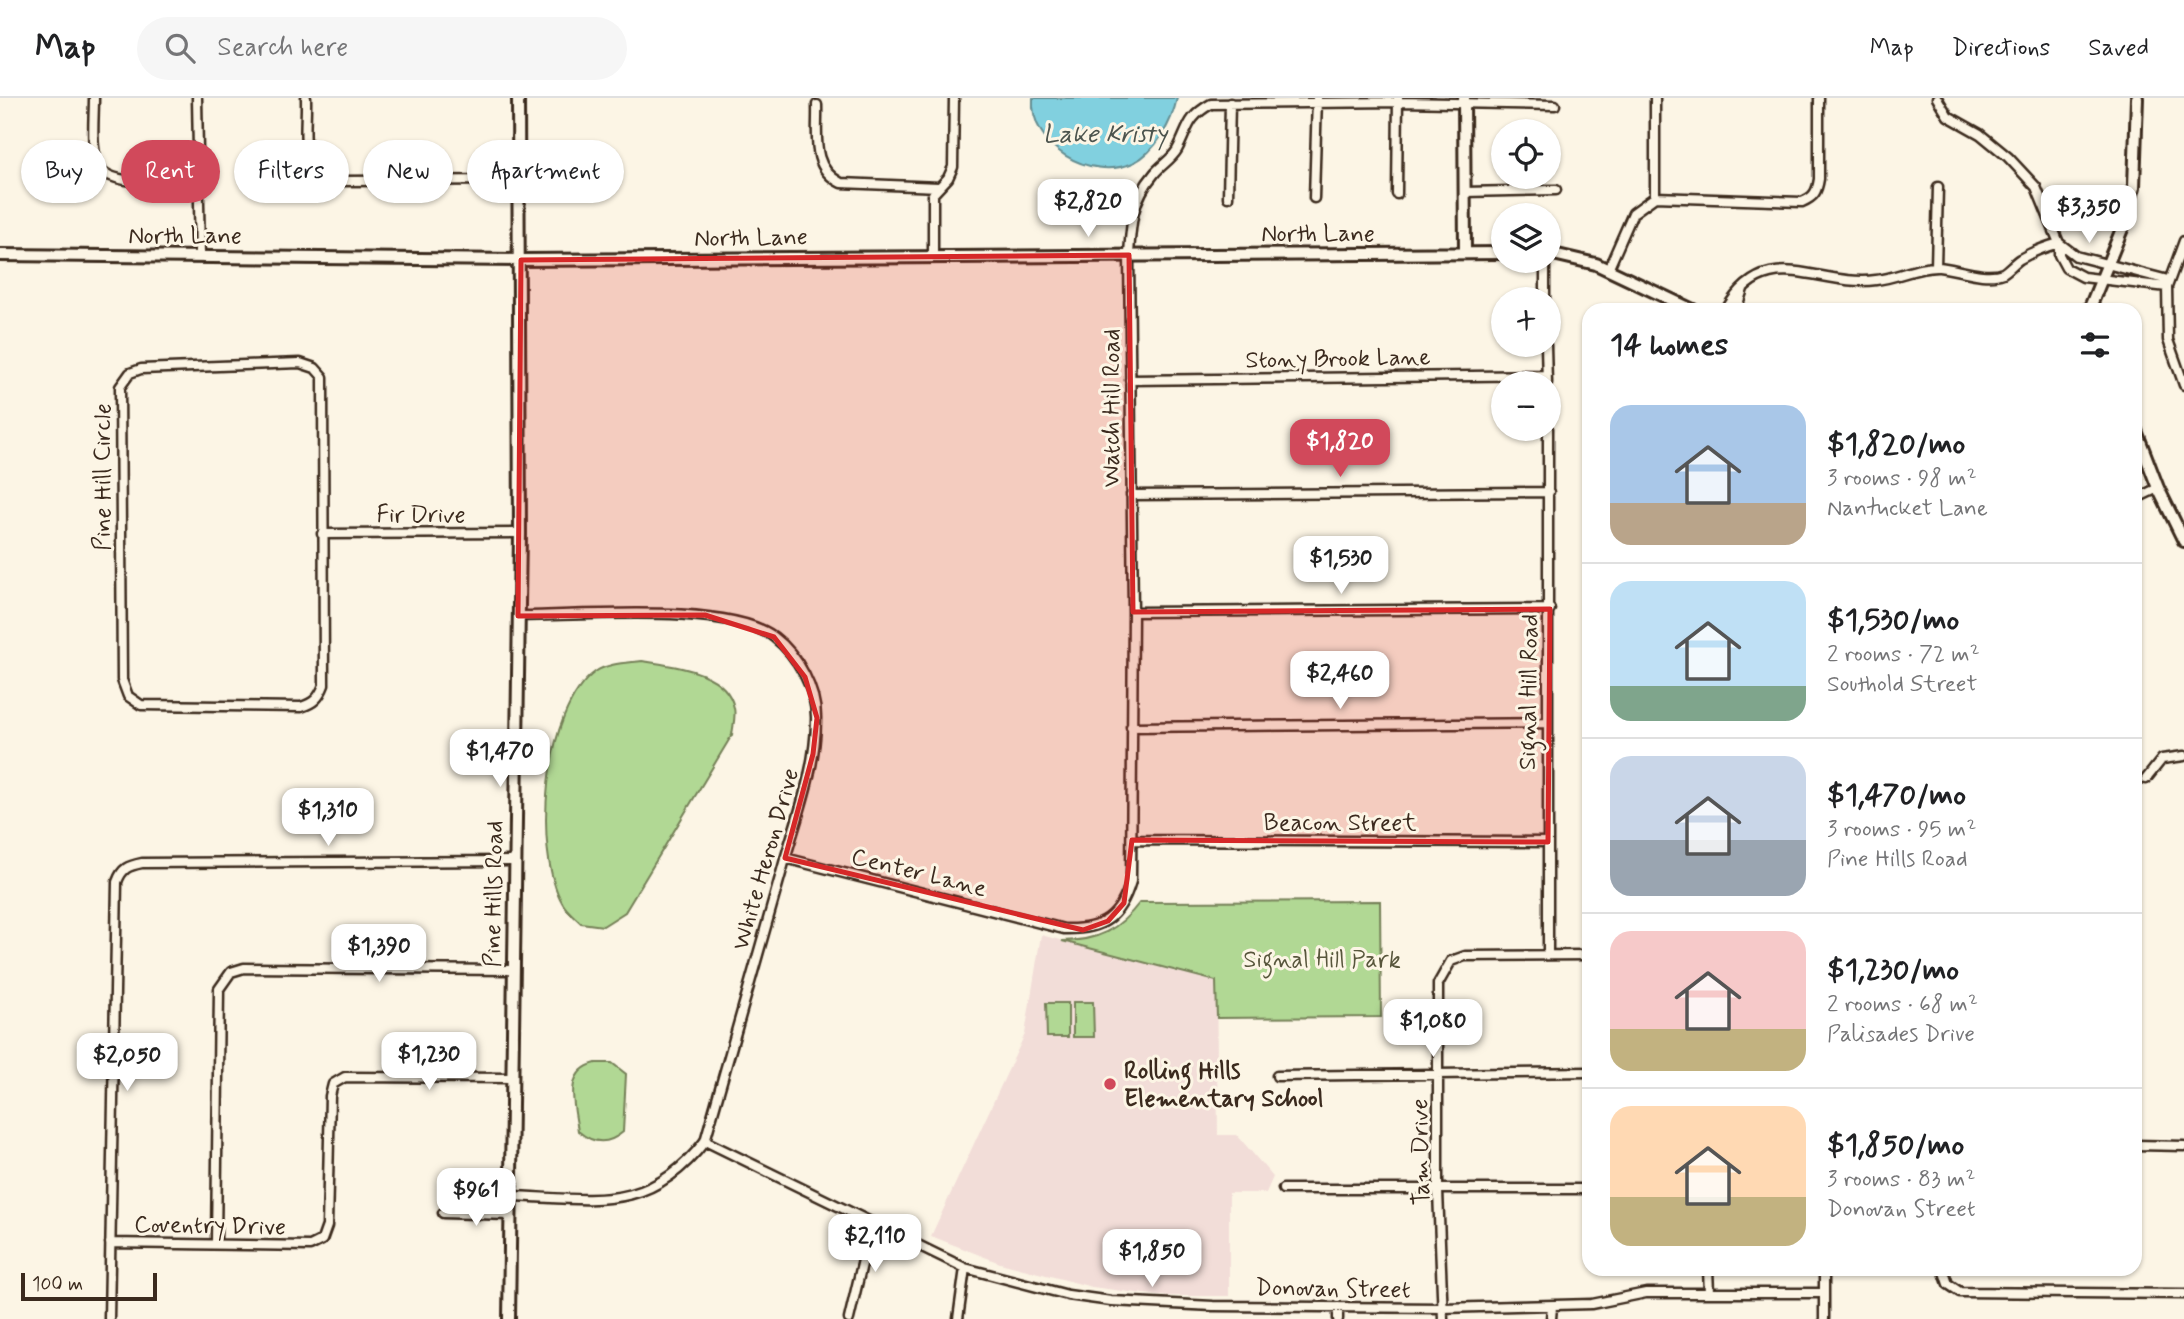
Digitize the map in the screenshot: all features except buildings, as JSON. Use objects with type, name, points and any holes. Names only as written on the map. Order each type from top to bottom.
[{"type":"street","points":[[94,98],[94,150],[98,166],[109,177],[121,180]]},
{"type":"street","points":[[197,98],[198,140]]},
{"type":"street","points":[[306,98],[308,154],[311,165],[320,175],[340,181],[467,180]]},
{"type":"street","name":"Pine Hills Road","points":[[519,98],[520,140]]},
{"type":"street","points":[[933,256],[933,194],[948,178],[953,167],[954,98]]},
{"type":"street","points":[[1656,98],[1656,197]]},
{"type":"street","points":[[1608,270],[1633,213],[1656,197],[1802,202],[1811,198],[1818,190],[1819,179],[1819,98]]},
{"type":"street","points":[[1937,98],[1948,116],[1999,149],[2036,187],[2059,243],[2059,255],[2066,268],[2083,277],[2102,280],[2167,283]]},
{"type":"street","points":[[2092,303],[2108,267],[2134,187],[2137,98]]},
{"type":"street","points":[[1314,198],[1317,100]]},
{"type":"street","points":[[1397,194],[1398,100]]},
{"type":"street","name":"Watch Hill Road","points":[[1043,924],[1083,930],[1108,921],[1124,902],[1131,881],[1133,612],[1129,255],[1132,208],[1140,190],[1171,158],[1185,127],[1199,111],[1211,104],[1398,100],[1555,105]]},
{"type":"street","points":[[1464,102],[1465,253]]},
{"type":"street","points":[[1228,197],[1230,103]]},
{"type":"street","points":[[817,105],[820,165],[830,178],[841,183],[939,187]]},
{"type":"street","points":[[1936,267],[1938,187]]},
{"type":"street","points":[[1464,192],[1556,190]]},
{"type":"street","points":[[199,203],[200,256]]},
{"type":"street","name":"Pine Hills Road","points":[[509,1319],[520,533],[520,203]]},
{"type":"street","points":[[2184,242],[2167,283],[2168,340],[2184,385]]},
{"type":"street","points":[[1732,303],[1743,289],[1775,270],[1819,274],[1842,281],[1876,281],[1936,267],[1986,274],[2004,272],[2031,253],[2059,243]]},
{"type":"street","points":[[2059,243],[2076,256],[2167,283]]},
{"type":"street","name":"North Lane","points":[[0,255],[521,260],[1491,253]]},
{"type":"street","points":[[1561,255],[1581,259],[1608,270],[1673,303]]},
{"type":"street","points":[[1738,303],[1743,289]]},
{"type":"street","name":"Pine Hill Circle","points":[[287,364],[315,368],[323,377],[324,391],[322,534],[324,685],[312,704],[301,707],[141,705],[128,696],[122,680],[120,387],[130,373],[141,369],[287,364]]},
{"type":"street","name":"Stony Brook Lane","points":[[1130,380],[1491,379]]},
{"type":"street","name":"Signal Hill Road","points":[[1548,441],[1548,955]]},
{"type":"street","points":[[2142,446],[2158,488],[2184,541]]},
{"type":"street","points":[[2142,496],[2158,488]]},
{"type":"street","points":[[1131,495],[1549,492]]},
{"type":"street","name":"Fir Drive","points":[[322,534],[520,533]]},
{"type":"street","points":[[1133,612],[1550,609]]},
{"type":"street","name":"White Heron Drive","points":[[510,1196],[607,1198],[643,1192],[666,1182],[687,1165],[705,1141],[813,754],[817,718],[805,677],[793,657],[774,637],[744,623],[705,615],[518,615]]},
{"type":"street","points":[[1131,727],[1548,723]]},
{"type":"street","points":[[2146,779],[2162,759],[2184,756]]},
{"type":"street","name":"Beacon Street","points":[[1132,840],[1548,842]]},
{"type":"street","name":"Center Lane","points":[[785,858],[1043,924]]},
{"type":"street","points":[[109,1319],[117,882],[127,866],[142,863],[515,861]]},
{"type":"street","points":[[1548,955],[1582,955]]},
{"type":"street","name":"Tam Drive","points":[[1443,1319],[1438,1191],[1438,984],[1451,961],[1465,956],[1548,955]]},
{"type":"street","points":[[216,1244],[219,989],[231,972],[244,968],[513,970]]},
{"type":"street","points":[[1278,1076],[1582,1072]]},
{"type":"street","name":"Coventry Drive","points":[[110,1243],[310,1246],[321,1240],[327,1226],[330,1096],[333,1084],[345,1077],[512,1078]]},
{"type":"street","name":"Donovan Street","points":[[705,1141],[965,1268],[1068,1295],[1111,1301],[1443,1308],[1608,1302],[1646,1293],[1824,1293]]},
{"type":"street","points":[[2142,1145],[2184,1146]]},
{"type":"street","points":[[1283,1189],[1582,1189]]},
{"type":"street","points":[[443,1213],[510,1215]]},
{"type":"street","points":[[849,1319],[872,1222]]},
{"type":"street","points":[[958,1319],[965,1268]]},
{"type":"street","points":[[1708,1276],[1709,1293]]},
{"type":"street","points":[[1824,1276],[1824,1319]]},
{"type":"street","points":[[1945,1276],[1948,1284],[1960,1292],[2184,1294]]},
{"type":"street","points":[[1551,1319],[1552,1306]]},
{"type":"street","points":[[1338,1307],[1338,1319]]},
{"type":"highlighted area","points":[[1129,255],[1133,612],[1550,609],[1548,842],[1132,840],[1124,903],[1108,921],[1083,930],[785,858],[813,754],[817,718],[805,677],[774,637],[705,615],[518,616],[521,260]]},
{"type":"shaded area","name":"Rolling Hills Elementary School","points":[[1041,935],[1216,981],[1218,1135],[1237,1135],[1273,1177],[1266,1193],[1229,1193],[1229,1296],[1160,1296],[1092,1287],[1000,1263],[931,1236],[1025,1034]]},
{"type":"green space","points":[[642,661],[697,672],[721,685],[734,708],[732,735],[625,912],[603,926],[581,923],[563,904],[553,880],[548,851],[548,782],[554,748],[564,716],[578,690],[595,672],[612,665]]},
{"type":"green space","name":"Signal Hill Park","points":[[1380,901],[1381,1017],[1217,1018],[1216,981],[1062,941],[1086,939],[1106,932],[1124,920],[1140,902]]},
{"type":"green space","points":[[1073,1002],[1093,1002],[1094,1037],[1073,1037]]},
{"type":"green space","points":[[1046,1003],[1068,1003],[1068,1037],[1047,1037]]},
{"type":"green space","points":[[596,1063],[612,1063],[626,1074],[623,1132],[606,1141],[589,1138],[578,1131],[574,1110],[575,1081],[586,1067]]},
{"type":"water","name":"Lake Kristy","points":[[1033,98],[1177,98],[1167,126],[1149,152],[1133,163],[1116,168],[1099,168],[1065,156],[1052,145],[1041,131],[1034,115]]},
{"type":"place","name":"Rolling Hills Elementary School","points":[[1110,1084]]}]
